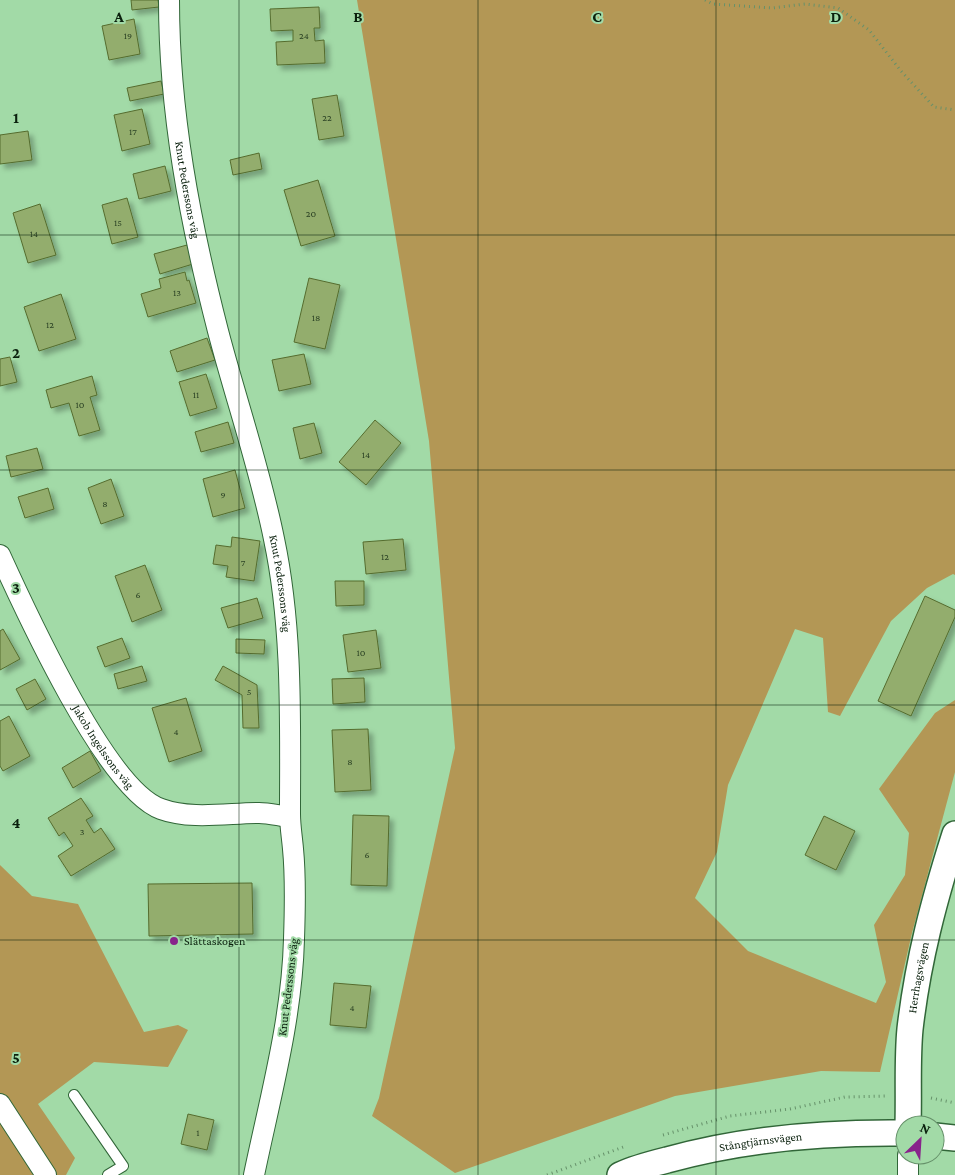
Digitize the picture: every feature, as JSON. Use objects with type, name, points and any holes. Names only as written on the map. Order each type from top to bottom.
[{"type":"street","name":"Knut Pederssons väg","points":[[168,0],[175,112],[194,232],[218,331],[270,520],[283,592],[288,662],[290,817],[294,851],[294,942],[287,1013],[254,1175]]},
{"type":"street","name":"Jakob Ingelssons väg","points":[[0,555],[28,618],[78,710],[107,757],[136,792],[160,809],[177,813],[262,813],[290,817]]},
{"type":"street","name":"Herrhagsvägen","points":[[908,1115],[910,1031],[916,986],[924,942],[936,894],[955,834]]},
{"type":"street","points":[[0,1104],[46,1175]]},
{"type":"street","name":"Stångtjärnsvägen","points":[[620,1175],[683,1155],[736,1144],[799,1136],[895,1133]]},
{"type":"lane","points":[[74,1095],[123,1166],[108,1175]]},
{"type":"path","points":[[705,0],[713,4],[772,8],[805,4],[838,8],[869,30],[901,71],[934,107],[955,110]]},
{"type":"shaded area","points":[[357,0],[955,0],[955,575],[953,574],[927,588],[891,621],[840,716],[828,712],[823,638],[795,629],[728,785],[717,852],[695,898],[748,951],[876,1003],[886,982],[874,925],[905,875],[909,833],[879,789],[935,713],[955,700],[955,772],[912,933],[880,1072],[821,1071],[675,1096],[455,1173],[372,1116],[379,1098],[455,748],[429,441]]},
{"type":"shaded area","points":[[0,865],[32,896],[78,904],[144,1032],[178,1025],[188,1030],[168,1067],[94,1062],[38,1104],[75,1158],[66,1175],[0,1175]]},
{"type":"building","points":[[131,0],[158,0],[159,7],[132,10]]},
{"type":"building","points":[[319,7],[320,28],[314,28],[315,41],[324,40],[325,63],[277,65],[276,42],[293,41],[293,30],[271,31],[270,9]]},
{"type":"building","points":[[134,19],[140,54],[109,60],[102,26]]},
{"type":"building","points":[[161,81],[164,94],[130,101],[127,88]]},
{"type":"building","points":[[337,95],[344,136],[319,140],[312,99]]},
{"type":"building","points":[[142,109],[150,144],[122,151],[114,115]]},
{"type":"building","points":[[28,131],[32,160],[0,164],[0,135]]},
{"type":"building","points":[[259,153],[262,169],[233,175],[230,160]]},
{"type":"building","points":[[165,166],[171,191],[139,199],[133,174]]},
{"type":"building","points":[[318,180],[335,236],[301,246],[284,190]]},
{"type":"building","points":[[127,198],[138,237],[112,244],[102,205]]},
{"type":"building","points":[[40,204],[56,255],[28,263],[13,213]]},
{"type":"building","points":[[187,245],[193,264],[160,274],[154,254]]},
{"type":"building","points":[[185,272],[196,303],[148,317],[141,294],[161,288],[159,279]]},
{"type":"building","points":[[309,278],[340,285],[325,349],[294,342]]},
{"type":"building","points":[[61,294],[76,339],[39,351],[24,307]]},
{"type":"building","points":[[207,338],[215,360],[177,372],[170,351]]},
{"type":"building","points":[[304,354],[311,384],[279,391],[272,360]]},
{"type":"building","points":[[10,357],[17,382],[0,386],[0,359]]},
{"type":"building","points":[[206,374],[217,408],[190,416],[179,382]]},
{"type":"building","points":[[92,376],[97,395],[90,397],[100,430],[79,436],[69,403],[51,408],[46,390]]},
{"type":"building","points":[[375,420],[401,443],[366,485],[339,462]]},
{"type":"building","points":[[228,422],[234,443],[201,452],[195,432]]},
{"type":"building","points":[[314,423],[322,453],[300,459],[293,428]]},
{"type":"building","points":[[37,448],[43,469],[11,477],[6,456]]},
{"type":"building","points":[[235,470],[245,508],[213,517],[203,479]]},
{"type":"building","points":[[111,479],[124,516],[101,524],[88,488]]},
{"type":"building","points":[[48,488],[54,509],[25,518],[18,497]]},
{"type":"building","points":[[232,537],[260,541],[254,581],[226,577],[228,566],[213,564],[216,545],[231,547]]},
{"type":"building","points":[[403,539],[406,570],[366,574],[363,542]]},
{"type":"building","points":[[145,565],[162,610],[132,622],[115,576]]},
{"type":"building","points":[[335,581],[364,581],[364,605],[336,606]]},
{"type":"building","points":[[925,596],[955,610],[955,617],[911,716],[878,701]]},
{"type":"building","points":[[257,598],[263,618],[228,628],[221,608]]},
{"type":"building","points":[[3,629],[20,659],[0,670],[0,631]]},
{"type":"building","points":[[376,630],[381,668],[348,672],[343,635]]},
{"type":"building","points":[[122,638],[130,658],[105,667],[97,647]]},
{"type":"building","points":[[236,639],[265,640],[264,654],[236,653]]},
{"type":"building","points":[[142,666],[147,681],[118,689],[114,674]]},
{"type":"building","points":[[223,666],[257,685],[259,728],[243,728],[242,695],[215,680]]},
{"type":"building","points":[[364,678],[365,702],[333,704],[332,679]]},
{"type":"building","points":[[35,679],[46,699],[27,710],[16,689]]},
{"type":"building","points":[[186,698],[202,751],[169,762],[152,708]]},
{"type":"building","points":[[9,716],[30,756],[3,771],[0,766],[0,721]]},
{"type":"building","points":[[368,729],[371,790],[335,792],[332,730]]},
{"type":"building","points":[[90,751],[101,771],[73,788],[62,768]]},
{"type":"building","points":[[81,798],[93,816],[86,820],[94,833],[101,828],[115,849],[71,876],[58,856],[73,846],[64,832],[59,836],[48,818]]},
{"type":"building","points":[[353,815],[389,816],[387,886],[351,885]]},
{"type":"building","points":[[824,816],[855,831],[836,870],[805,855]]},
{"type":"building","points":[[252,883],[253,934],[149,936],[148,884]]},
{"type":"building","points":[[334,983],[371,986],[366,1028],[330,1025]]},
{"type":"building","points":[[188,1114],[214,1120],[207,1150],[181,1144]]},
{"type":"place","name":"Slättaskogen","points":[[174,941]]}]
